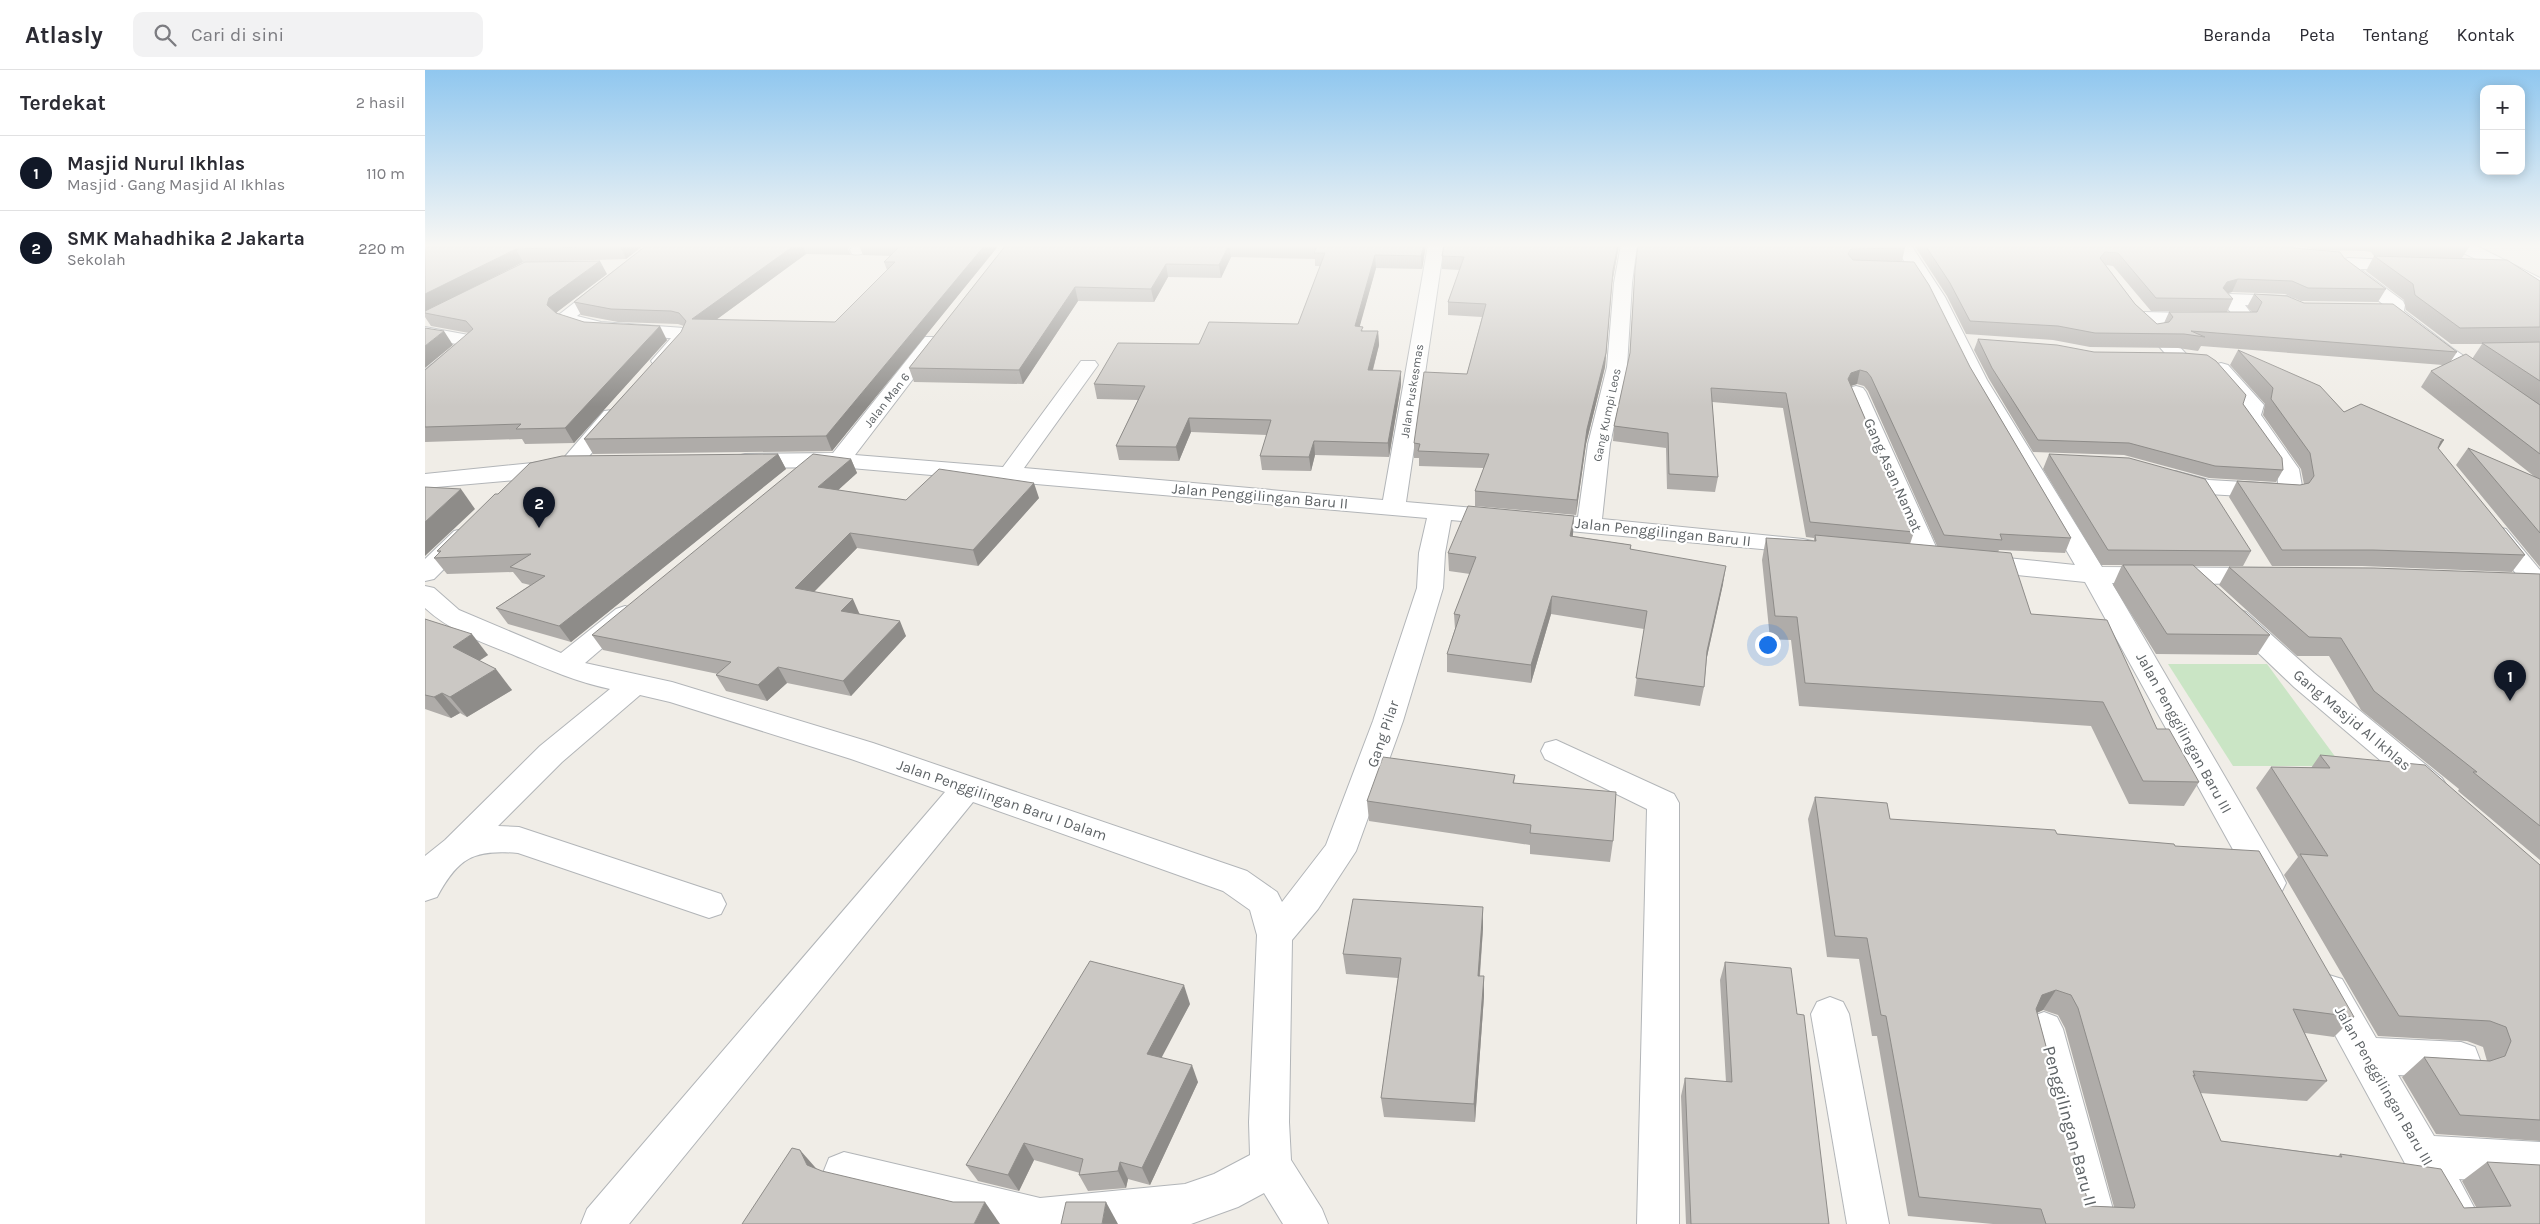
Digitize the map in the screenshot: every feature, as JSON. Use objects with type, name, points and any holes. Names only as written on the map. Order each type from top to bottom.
[{"type":"street","points":[[588,299],[565,316],[571,322],[681,335],[679,341],[647,376]]},
{"type":"street","name":"Jalan Puskesmas","points":[[1393,508],[1427,299]]},
{"type":"street","name":"Gang Kumpi Leos","points":[[1589,524],[1599,444],[1617,367],[1622,299]]},
{"type":"street","name":"Jalan Penggilingan Baru III","points":[[1934,299],[1969,341],[1977,380],[2035,460],[2094,575],[2283,910]]},
{"type":"street","points":[[2143,318],[2243,320],[2245,317],[2228,300],[2232,299],[2285,302],[2297,308],[2306,309]]},
{"type":"street","points":[[2372,310],[2391,310],[2396,308],[2387,299]]},
{"type":"street","points":[[2131,302],[2143,318],[2194,358],[2219,368],[2253,405],[2250,415],[2288,470],[2291,492],[2208,487],[2152,472]]},
{"type":"street","points":[[2391,310],[2445,352],[2538,414]]},
{"type":"street","points":[[425,380],[470,343],[428,324]]},
{"type":"street","name":"Jalan Man 6","points":[[839,460],[944,327]]},
{"type":"street","points":[[2445,352],[2474,351]]},
{"type":"street","points":[[2149,356],[2194,358]]},
{"type":"street","points":[[1009,474],[1089,365]]},
{"type":"street","name":"Gang Asan Namat","points":[[1856,392],[1945,560]]},
{"type":"street","points":[[571,463],[622,405]]},
{"type":"street","points":[[783,485],[813,460]]},
{"type":"street","name":"Jalan Penggilingan Baru II","points":[[726,462],[839,460],[1589,524],[1822,548]]},
{"type":"street","points":[[425,481],[528,472],[571,463],[600,463]]},
{"type":"street","points":[[501,499],[528,472]]},
{"type":"street","points":[[2208,487],[2223,511]]},
{"type":"street","name":"Gang Pilar","points":[[1275,935],[1306,899],[1339,851],[1388,721],[1430,588],[1432,553],[1440,512]]},
{"type":"street","points":[[2481,514],[2538,583]]},
{"type":"street","points":[[425,573],[480,519]]},
{"type":"street","points":[[1899,555],[2094,575],[2274,576],[2249,552]]},
{"type":"street","name":"Gang Masjid Al Ikhlas","points":[[2189,575],[2303,680],[2452,804]]},
{"type":"street","points":[[2507,582],[2538,583]]},
{"type":"street","name":"Jalan Penggilingan Baru I Dalam","points":[[425,594],[437,624],[480,631],[589,675],[672,692],[862,751],[1235,881],[1265,902],[1275,935],[1269,1122],[1271,1166],[1307,1224]]},
{"type":"street","points":[[564,665],[639,603]]},
{"type":"street","points":[[425,887],[436,866],[551,754],[635,684]]},
{"type":"street","points":[[1556,751],[1663,803],[1658,1224]]},
{"type":"street","points":[[602,1224],[967,788]]},
{"type":"street","points":[[452,852],[490,838],[519,840],[709,904]]},
{"type":"street","name":"Jalan Penggilingan Baru III","points":[[2312,961],[2425,1156],[2461,1224]]},
{"type":"street","points":[[1830,1014],[1868,1224]]},
{"type":"street","name":"Penggilingan Baru II","points":[[2044,1029],[2096,1224]]},
{"type":"street","points":[[2365,1055],[2467,1061]]},
{"type":"street","points":[[2425,1156],[2540,1163]]},
{"type":"street","points":[[844,1173],[1040,1219],[1185,1205],[1223,1192],[1271,1166]]},
{"type":"green space","points":[[2168,664],[2267,664],[2342,766],[2233,766]]},
{"type":"building","points":[[450,299],[549,299],[547,305],[556,313],[584,322],[660,326],[565,428],[516,429],[521,424],[425,427],[425,370],[473,329],[466,321],[425,313],[425,311]]},
{"type":"building","points":[[578,299],[720,299],[692,319],[835,322],[858,299],[940,299],[826,436],[584,439],[681,332],[686,321],[679,313],[671,311],[611,309],[574,302]]},
{"type":"building","points":[[964,299],[1067,299],[1019,370],[909,368]]},
{"type":"building","points":[[1308,299],[1363,299],[1355,326],[1363,327],[1361,331],[1378,331],[1368,370],[1401,371],[1388,443],[1314,441],[1309,457],[1260,456],[1271,420],[1189,418],[1176,447],[1116,446],[1145,386],[1094,384],[1118,343],[1199,344],[1209,322],[1298,324]]},
{"type":"building","points":[[1449,299],[1611,299],[1606,353],[1587,429],[1577,500],[1475,491],[1489,454],[1418,451],[1420,444],[1414,443],[1424,372],[1467,374],[1486,304],[1448,302]]},
{"type":"building","points":[[1633,299],[1936,299],[1970,367],[2071,538],[2000,534],[2002,540],[1944,535],[1871,377],[1867,372],[1860,370],[1851,373],[1848,379],[1914,532],[1810,522],[1786,393],[1711,388],[1718,477],[1669,474],[1668,433],[1614,426],[1630,353]]},
{"type":"building","points":[[1958,299],[2131,299],[2157,324],[2169,322],[2173,317],[2169,312],[2257,312],[2262,302],[2259,299],[2294,299],[2304,303],[2393,304],[2457,352],[2191,331],[2205,337],[2184,334],[2095,333],[2058,326],[1970,321]]},
{"type":"building","points":[[2420,299],[2540,299],[2540,327],[2460,328]]},
{"type":"building","points":[[425,328],[444,331],[425,346]]},
{"type":"building","points":[[1978,339],[2057,345],[2094,352],[2207,355],[2216,361],[2246,395],[2243,404],[2282,458],[2283,470],[2215,466],[2129,443],[2038,440],[1992,368]]},
{"type":"building","points":[[2540,342],[2540,381],[2482,343]]},
{"type":"building","points":[[2238,350],[2320,386],[2344,412],[2361,404],[2444,440],[2441,441],[2438,448],[2525,555],[2373,550],[2282,550],[2237,481],[2300,485],[2309,483],[2314,476],[2310,453],[2271,399],[2273,388]]},
{"type":"building","points":[[2466,354],[2540,405],[2540,454],[2431,371]]},
{"type":"building","points":[[2468,448],[2540,479],[2540,533]]},
{"type":"building","points":[[778,454],[559,626],[496,608],[545,576],[510,567],[531,554],[434,558],[441,551],[437,551],[495,494],[498,494],[530,463],[562,456]]},
{"type":"building","points":[[813,454],[851,459],[818,487],[906,500],[939,469],[1034,483],[973,550],[850,533],[795,588],[853,599],[841,611],[900,621],[843,681],[778,667],[758,685],[716,675],[731,662],[592,635]]},
{"type":"building","points":[[2049,454],[2129,458],[2205,479],[2251,551],[2108,550]]},
{"type":"building","points":[[425,487],[461,489],[425,522]]},
{"type":"building","points":[[1468,506],[1574,516],[1570,536],[1631,545],[1630,549],[1726,566],[1707,651],[1704,687],[1636,678],[1647,611],[1552,596],[1531,665],[1447,654],[1460,615],[1454,614],[1476,557],[1448,553]]},
{"type":"building","points":[[1815,535],[2011,553],[2031,614],[2107,620],[2157,729],[2169,729],[2199,782],[2143,781],[2103,702],[1805,683],[1797,617],[1775,616],[1766,538],[1816,541]]},
{"type":"building","points":[[2123,565],[2193,565],[2270,635],[2167,634]]},
{"type":"building","points":[[2229,567],[2374,568],[2540,574],[2540,826],[2473,772],[2477,772],[2374,691],[2341,638],[2309,637]]},
{"type":"building","points":[[425,619],[472,634],[453,647],[496,669],[450,697],[442,693],[434,697],[425,695]]},
{"type":"building","points":[[2320,755],[2425,765],[2540,865],[2540,1120],[2460,1115],[2424,1057],[2490,1061],[2505,1056],[2511,1041],[2506,1027],[2490,1021],[2399,1016],[2300,854],[2328,856],[2271,767],[2330,768]]},
{"type":"building","points":[[1383,757],[1515,775],[1513,783],[1616,792],[1613,841],[1530,833],[1531,825],[1367,801]]},
{"type":"building","points":[[1815,797],[1887,803],[1890,819],[2055,830],[2057,834],[2174,844],[2175,846],[2259,851],[2354,1017],[2293,1009],[2327,1081],[2193,1071],[2221,1141],[2342,1157],[2340,1154],[2441,1169],[2464,1208],[2511,1206],[2487,1162],[2540,1165],[2540,1224],[2046,1224],[2041,1209],[1919,1197],[1886,1016],[1881,1015],[1867,938],[1835,936]],"holes":[[[2056,990],[2071,995],[2078,1008],[2135,1205],[2134,1208],[2089,1206],[2036,1009],[2042,995]]]},
{"type":"building","points":[[1353,899],[1483,907],[1478,976],[1484,976],[1474,1104],[1381,1098],[1401,958],[1343,954]]},
{"type":"building","points":[[1090,961],[1184,985],[1147,1054],[1192,1065],[1142,1168],[1120,1162],[1118,1171],[1079,1175],[1083,1159],[1024,1143],[1008,1175],[966,1165]]},
{"type":"building","points":[[1725,962],[1791,968],[1797,1014],[1804,1015],[1829,1224],[1691,1224],[1685,1078],[1732,1082]]},
{"type":"building","points":[[792,1148],[800,1150],[807,1165],[822,1171],[953,1202],[985,1202],[974,1224],[742,1224]]},
{"type":"building","points":[[1066,1202],[1106,1202],[1102,1224],[1061,1224]]},
{"type":"place","name":"SMK Mahadhika 2 Jakarta","points":[[539,528]]},
{"type":"place","name":"Masjid Nurul Ikhlas","points":[[2510,701]]}]
